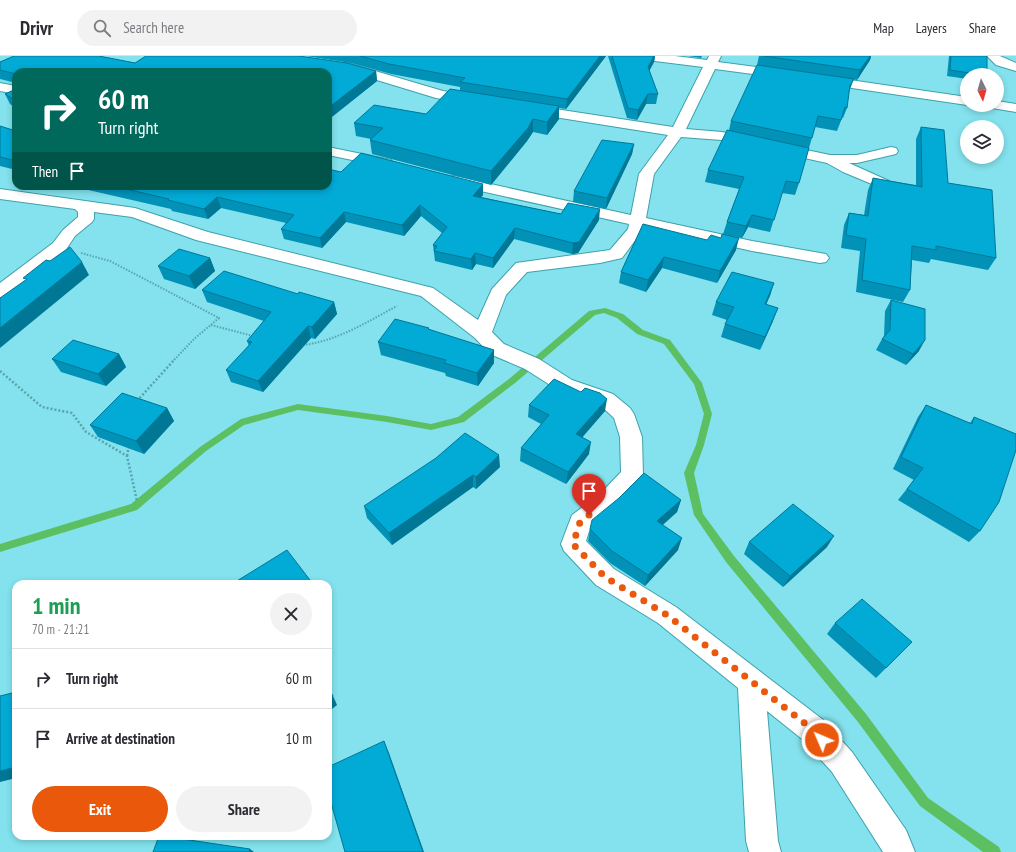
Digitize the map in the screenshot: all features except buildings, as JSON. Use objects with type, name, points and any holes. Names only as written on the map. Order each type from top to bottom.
[{"type":"street","points":[[647,56],[713,60],[797,76]]},
{"type":"street","points":[[993,56],[997,61],[1016,67]]},
{"type":"street","points":[[482,333],[498,293],[522,267],[600,258],[616,254],[636,230],[647,174],[677,132],[713,60]]},
{"type":"street","points":[[336,66],[351,68],[441,95],[488,102]]},
{"type":"street","points":[[812,78],[960,100]]},
{"type":"street","points":[[0,87],[12,89]]},
{"type":"street","points":[[1004,106],[1016,108]]},
{"type":"street","points":[[519,108],[677,132],[722,136],[830,159],[858,159],[891,151]]},
{"type":"street","points":[[332,152],[397,166]]},
{"type":"street","points":[[830,159],[848,169],[884,184]]},
{"type":"street","points":[[443,178],[511,196],[638,221],[769,251],[820,258]]},
{"type":"street","points":[[0,194],[135,213],[202,236],[427,292],[482,333],[497,349],[535,366],[565,385],[606,400],[623,414],[631,437],[632,475],[607,502],[580,522],[573,544],[605,577],[667,615],[812,729],[842,762],[895,841],[899,852]]},
{"type":"street","points":[[0,292],[59,247],[69,233],[86,219],[86,211],[80,205]]},
{"type":"street","points":[[751,681],[762,841],[765,852]]},
{"type":"path","points":[[59,247],[110,261],[219,318],[194,339],[138,398],[136,406]]},
{"type":"path","points":[[296,345],[312,345],[340,334],[427,292]]},
{"type":"path","points":[[211,325],[257,337]]},
{"type":"path","points":[[0,371],[42,407],[72,414],[86,432],[127,456]]},
{"type":"path","points":[[130,442],[127,456],[137,501]]},
{"type":"waterway","points":[[0,548],[134,507],[203,449],[241,422],[298,407],[387,419],[431,427],[461,420],[512,381],[592,313],[605,310],[620,316],[640,332],[667,342],[698,383],[708,414],[700,445],[689,473],[699,515],[730,559],[862,718],[924,802],[994,852]]},
{"type":"route","points":[[589,515],[580,522],[573,544],[605,577],[667,615],[812,729],[822,740]]}]
